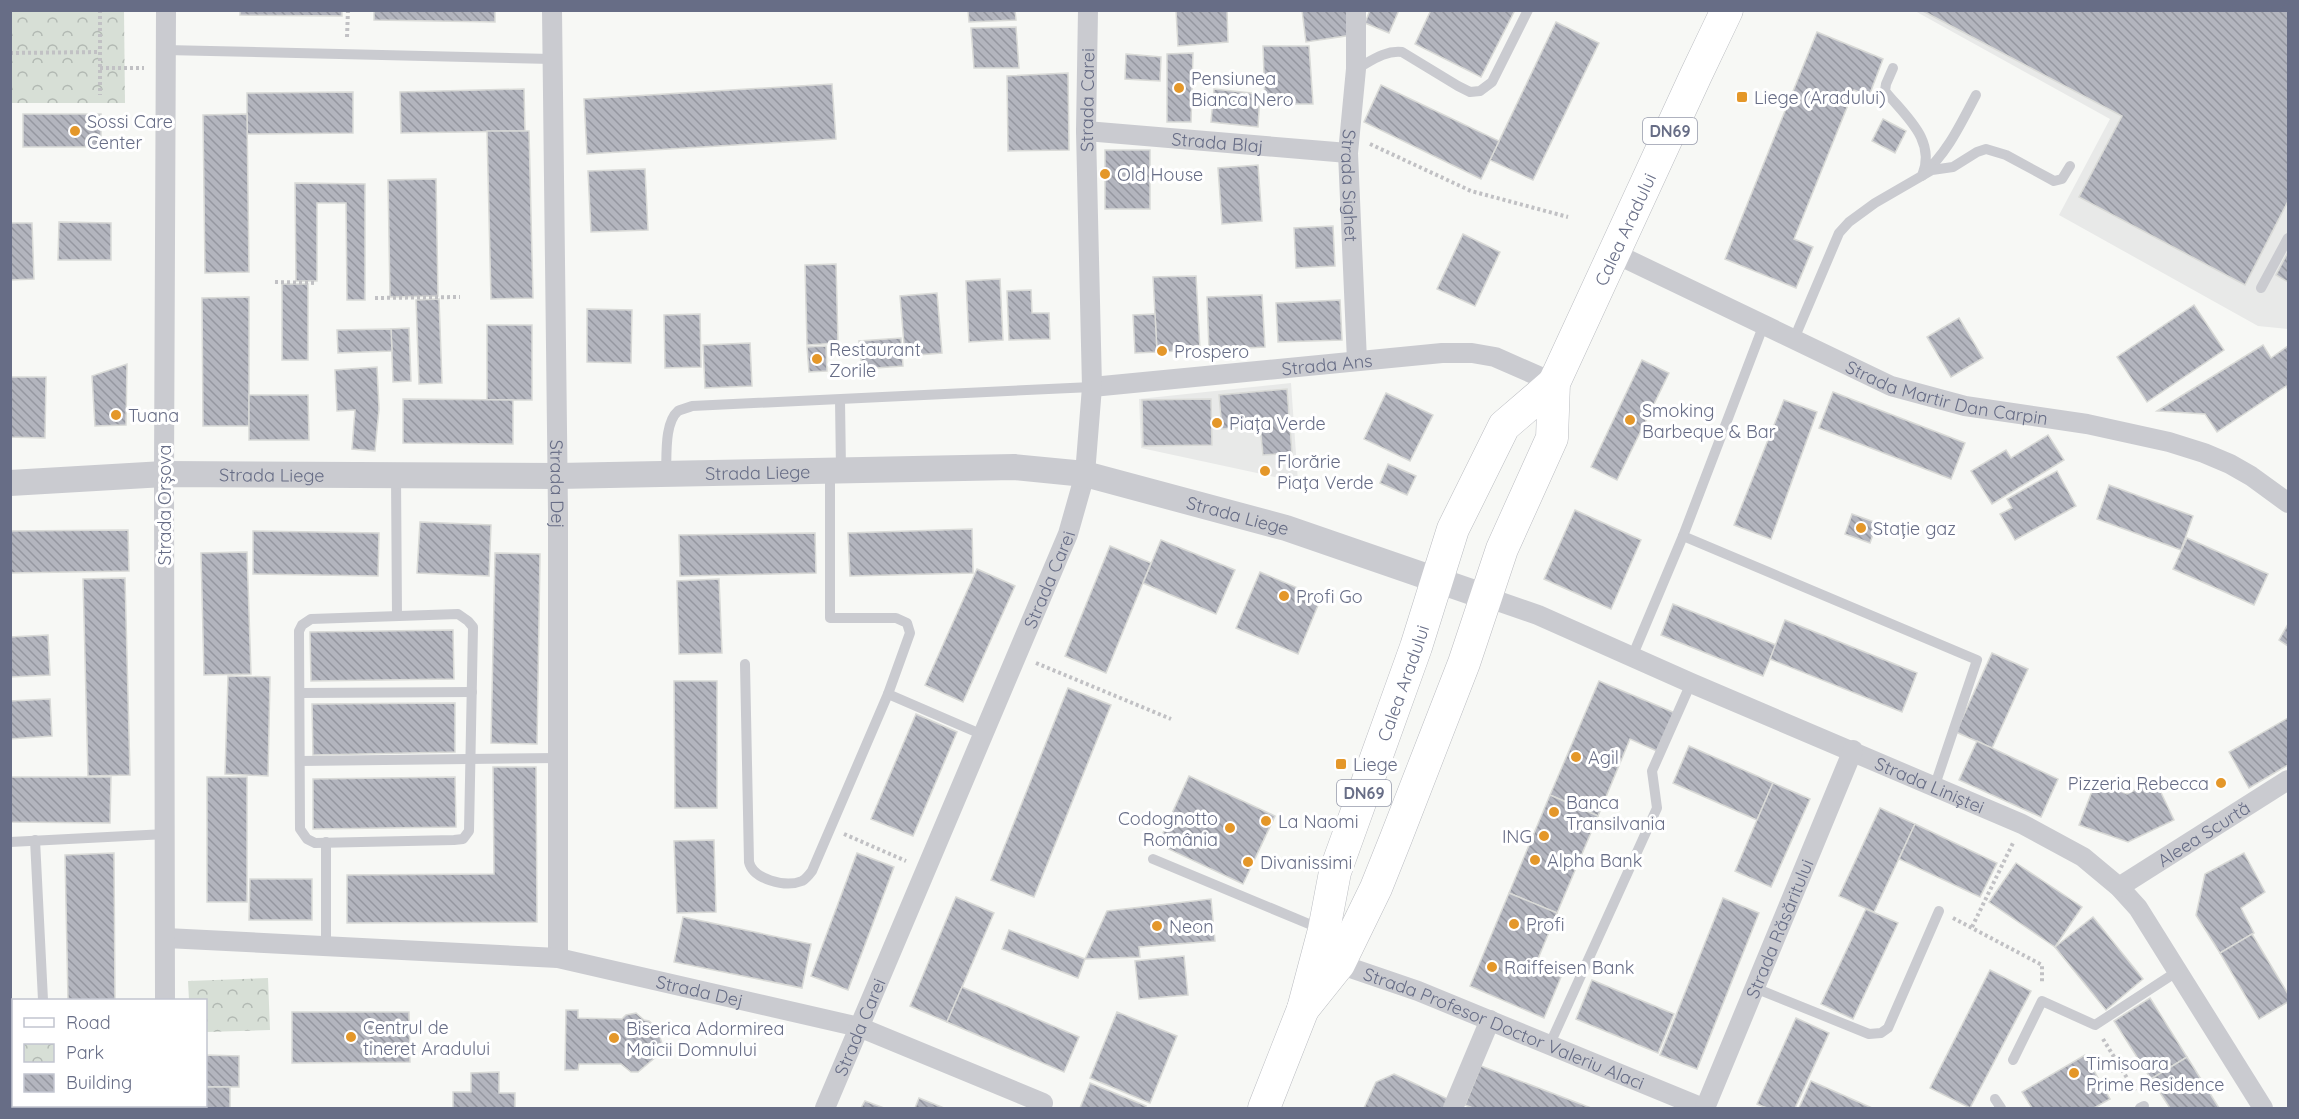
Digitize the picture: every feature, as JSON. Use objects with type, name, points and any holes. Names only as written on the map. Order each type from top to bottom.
[{"type":"main road","name":"Calea Aradului","points":[[1303,1009],[1339,964],[1376,888],[1464,663],[1502,549],[1552,438],[1554,383],[1727,10]]},
{"type":"main road","name":"Calea Aradului","points":[[1264,1108],[1303,1009],[1324,930],[1335,872],[1416,647],[1454,529],[1504,426],[1554,383]]},
{"type":"street","name":"Strada Orșova","points":[[165,999],[166,10]]},
{"type":"street","name":"Strada Dej","points":[[552,10],[558,476],[558,958]]},
{"type":"street","name":"Strada Carei","points":[[825,1108],[1068,534],[1085,474],[1092,387],[1086,131],[1088,10]]},
{"type":"street","name":"Strada Sighet","points":[[1356,10],[1356,69],[1349,143],[1357,360]]},
{"type":"street","name":"Strada Blaj","points":[[1086,131],[1349,143]]},
{"type":"street","name":"Strada Martir Dan Carpin","points":[[1614,253],[1764,324],[1866,376],[1925,397],[1965,406],[2087,424],[2169,442],[2204,453],[2251,476],[2289,503]]},
{"type":"street","name":"Strada Ans","points":[[1092,387],[1442,353],[1472,353],[1495,357],[1554,383]]},
{"type":"street","name":"Strada Liege","points":[[10,483],[164,474],[558,476],[1014,467],[1085,474],[1286,528],[1486,597]]},
{"type":"street","name":"Strada Liniștei","points":[[1486,597],[1538,615],[1691,683],[1935,785],[2022,824],[2083,857],[2119,887],[2138,908],[2263,1108]]},
{"type":"street","name":"Strada Răsăritului","points":[[1704,1108],[1853,750]]},
{"type":"street","name":"Aleea Scurtă","points":[[2119,887],[2289,780]]},
{"type":"street","name":"Strada Dej","points":[[166,938],[558,958],[858,1027],[1043,1103]]},
{"type":"street","name":"Strada Profesor Doctor Valeriu Alaci","points":[[1339,964],[1418,991],[1704,1108]]},
{"type":"street","points":[[1453,1108],[1490,1020]]},
{"type":"lane","points":[[1356,69],[1392,51],[1402,52],[1458,86],[1470,92],[1480,91],[1492,82],[1528,10]]},
{"type":"lane","points":[[165,59],[346,55],[552,59]]},
{"type":"lane","points":[[1893,68],[1885,91],[1911,120],[1926,147],[1927,165],[1922,176]]},
{"type":"lane","points":[[1922,176],[1940,159],[1949,146],[1976,95]]},
{"type":"lane","points":[[1794,339],[1839,233],[1863,211],[1932,170],[1953,167],[1986,149],[2006,155],[2054,181],[2061,178],[2070,166]]},
{"type":"lane","points":[[2261,288],[2289,238]]},
{"type":"lane","points":[[1632,657],[1683,536],[1764,324]]},
{"type":"lane","points":[[666,473],[667,435],[673,419],[679,411],[692,406],[1092,387]]},
{"type":"lane","points":[[745,664],[750,869],[758,876],[794,883],[804,880],[812,871],[888,694],[910,633],[907,623],[896,618],[830,618],[840,400]]},
{"type":"lane","points":[[396,476],[397,616]]},
{"type":"lane","points":[[1683,536],[1977,660],[1935,785]]},
{"type":"lane","points":[[458,614],[473,627],[469,831],[463,839],[315,843],[307,839],[300,829],[299,631],[302,625],[311,620],[397,616],[458,614]]},
{"type":"lane","points":[[1549,1046],[1657,808],[1652,771],[1691,683]]},
{"type":"lane","points":[[300,693],[472,692]]},
{"type":"lane","points":[[888,694],[983,735]]},
{"type":"lane","points":[[300,761],[558,758]]},
{"type":"lane","points":[[10,842],[166,834]]},
{"type":"lane","points":[[35,840],[43,999]]},
{"type":"lane","points":[[326,842],[326,946]]},
{"type":"lane","points":[[1152,859],[1324,930]]},
{"type":"lane","points":[[1755,987],[1869,1034],[1881,1033],[1888,1028],[1939,911]]},
{"type":"lane","points":[[2013,1060],[2042,1001],[2095,1025],[2178,971]]},
{"type":"path","points":[[100,10],[100,95]]},
{"type":"path","points":[[346,55],[348,10]]},
{"type":"path","points":[[10,53],[100,52]]},
{"type":"path","points":[[100,68],[165,59]]},
{"type":"path","points":[[1349,143],[1471,191],[1568,218]]},
{"type":"path","points":[[275,282],[317,283]]},
{"type":"path","points":[[375,298],[460,297]]},
{"type":"path","points":[[1017,655],[1171,719]]},
{"type":"path","points":[[1972,927],[2022,824]]},
{"type":"path","points":[[830,828],[926,869]]},
{"type":"path","points":[[1939,911],[2042,965],[2042,1001]]},
{"type":"path","points":[[2095,1025],[2142,1107]]},
{"type":"shaded area","points":[[1915,11],[2288,11],[2288,329],[2258,326],[2059,215],[2110,119]]},
{"type":"shaded area","name":"Piața Verde","points":[[1291,383],[1298,482],[1141,448],[1139,399]]},
{"type":"green space","points":[[10,11],[124,11],[125,103],[11,103]]},
{"type":"green space","points":[[268,978],[270,1030],[207,1032],[207,999],[189,999],[188,981]]},
{"type":"building","points":[[240,10],[342,10],[342,16],[240,15]]},
{"type":"building","points":[[374,10],[495,10],[495,22],[374,20]]},
{"type":"building","points":[[968,10],[1015,10],[1016,20],[969,22]]},
{"type":"building","points":[[1176,10],[1227,10],[1228,42],[1178,46]]},
{"type":"building","points":[[1302,10],[1350,10],[1352,35],[1306,42]]},
{"type":"building","points":[[1370,10],[1399,10],[1389,33],[1365,23]]},
{"type":"building","points":[[1431,10],[1515,10],[1481,77],[1415,44]]},
{"type":"building","points":[[1921,10],[2288,10],[2288,201],[2245,285],[2079,197],[2122,116]]},
{"type":"building","points":[[1556,22],[1599,43],[1533,180],[1490,160]]},
{"type":"building","points":[[1016,27],[1019,68],[974,68],[971,28]]},
{"type":"building","points":[[1817,32],[1883,59],[1869,96],[1854,90],[1794,239],[1813,247],[1796,288],[1725,259]]},
{"type":"building","points":[[1263,46],[1309,46],[1313,104],[1265,104]]},
{"type":"building","name":"Pensiunea Bianca Nero","points":[[1193,53],[1191,122],[1167,122],[1167,54]]},
{"type":"building","points":[[1126,54],[1161,57],[1160,81],[1125,79]]},
{"type":"building","points":[[1068,73],[1069,150],[1008,151],[1007,76]]},
{"type":"building","points":[[832,84],[836,139],[587,154],[584,99]]},
{"type":"building","points":[[1381,85],[1499,141],[1481,179],[1364,122]]},
{"type":"building","points":[[524,89],[525,131],[401,133],[400,92]]},
{"type":"building","points":[[1214,89],[1260,94],[1258,127],[1211,122]]},
{"type":"building","points":[[353,92],[353,133],[247,134],[247,93]]},
{"type":"building","points":[[23,114],[101,114],[101,147],[23,147]]},
{"type":"building","points":[[247,114],[249,272],[205,273],[203,115]]},
{"type":"building","points":[[1883,119],[1906,131],[1895,153],[1872,141]]},
{"type":"building","points":[[487,131],[529,131],[533,298],[491,299]]},
{"type":"building","points":[[1105,150],[1150,150],[1150,209],[1105,209]]},
{"type":"building","points":[[1258,165],[1262,221],[1222,224],[1218,168]]},
{"type":"building","points":[[645,169],[648,230],[591,232],[588,171]]},
{"type":"building","points":[[436,179],[438,296],[390,297],[388,180]]},
{"type":"building","points":[[295,183],[365,184],[365,300],[347,300],[346,203],[317,203],[317,281],[296,281]]},
{"type":"building","points":[[59,222],[111,223],[111,260],[58,260]]},
{"type":"building","points":[[10,223],[32,223],[34,279],[10,280]]},
{"type":"building","points":[[1333,226],[1335,266],[1296,268],[1294,228]]},
{"type":"building","points":[[1463,234],[1500,252],[1475,306],[1437,289]]},
{"type":"building","points":[[2288,252],[2288,282],[2276,275]]},
{"type":"building","points":[[836,264],[838,343],[807,345],[805,265]]},
{"type":"building","points":[[1196,276],[1200,350],[1157,352],[1153,277]]},
{"type":"building","points":[[1000,279],[1003,340],[969,342],[966,281]]},
{"type":"building","points":[[282,284],[308,284],[308,360],[282,360]]},
{"type":"building","points":[[1031,290],[1032,313],[1049,313],[1050,339],[1009,340],[1007,291]]},
{"type":"building","points":[[937,293],[942,353],[905,356],[900,296]]},
{"type":"building","points":[[1262,295],[1265,347],[1209,350],[1207,297]]},
{"type":"building","points":[[249,297],[249,426],[203,426],[202,298]]},
{"type":"building","points":[[439,299],[442,383],[419,384],[416,300]]},
{"type":"building","points":[[1340,300],[1342,340],[1278,342],[1276,303]]},
{"type":"building","points":[[2194,305],[2224,350],[2147,402],[2117,357]]},
{"type":"building","points":[[587,309],[632,310],[631,363],[587,362]]},
{"type":"building","points":[[700,314],[701,367],[665,368],[664,315]]},
{"type":"building","points":[[1155,314],[1157,352],[1135,353],[1133,315]]},
{"type":"building","points":[[1959,318],[1983,358],[1951,377],[1927,337]]},
{"type":"building","points":[[487,325],[532,325],[532,400],[487,400]]},
{"type":"building","points":[[409,328],[411,381],[393,382],[391,329]]},
{"type":"building","points":[[391,329],[392,351],[338,353],[337,330]]},
{"type":"building","points":[[901,338],[903,366],[862,369],[859,341]]},
{"type":"building","points":[[750,343],[752,386],[705,388],[703,345]]},
{"type":"building","points":[[2263,345],[2271,358],[2288,346],[2288,390],[2286,386],[2217,432],[2205,414],[2157,411]]},
{"type":"building","name":"Restaurant Zorile","points":[[826,346],[827,371],[809,372],[807,347]]},
{"type":"building","name":"Smoking Barbeque & Bar","points":[[1642,360],[1669,373],[1617,480],[1591,467]]},
{"type":"building","points":[[127,364],[126,425],[95,426],[92,376]]},
{"type":"building","points":[[377,367],[379,409],[375,451],[352,449],[355,410],[337,411],[335,370]]},
{"type":"building","points":[[10,377],[46,377],[45,438],[10,437]]},
{"type":"building","points":[[1287,389],[1292,453],[1263,455],[1260,426],[1222,429],[1219,395]]},
{"type":"building","points":[[1833,392],[1965,443],[1951,479],[1819,428]]},
{"type":"building","points":[[1386,393],[1433,415],[1410,461],[1364,439]]},
{"type":"building","points":[[249,395],[308,395],[309,440],[249,440]]},
{"type":"building","points":[[403,399],[513,400],[513,444],[403,443]]},
{"type":"building","points":[[1211,399],[1212,445],[1143,446],[1142,400]]},
{"type":"building","points":[[1784,400],[1817,412],[1771,539],[1734,525]]},
{"type":"building","points":[[2048,435],[2064,460],[1992,504],[1971,471],[2006,450],[2011,458]]},
{"type":"building","points":[[1388,464],[1416,476],[1407,495],[1380,483]]},
{"type":"building","points":[[2057,471],[2076,506],[2015,540],[2000,514],[2012,508],[2007,499]]},
{"type":"building","points":[[2109,485],[2193,516],[2181,550],[2097,519]]},
{"type":"building","points":[[1575,510],[1641,540],[1611,609],[1544,579]]},
{"type":"building","name":"Stație gaz","points":[[1852,514],[1877,523],[1870,543],[1845,534]]},
{"type":"building","points":[[420,522],[491,525],[489,576],[417,573]]},
{"type":"building","points":[[972,529],[973,573],[850,576],[848,533]]},
{"type":"building","points":[[128,530],[129,571],[10,573],[10,531]]},
{"type":"building","points":[[253,531],[379,533],[378,576],[253,574]]},
{"type":"building","points":[[815,533],[816,573],[680,576],[679,535]]},
{"type":"building","points":[[2187,538],[2268,574],[2254,605],[2173,569]]},
{"type":"building","points":[[1161,540],[1235,570],[1216,614],[1143,583]]},
{"type":"building","points":[[1110,546],[1151,563],[1106,673],[1065,656]]},
{"type":"building","points":[[247,552],[251,674],[204,675],[201,553]]},
{"type":"building","points":[[495,553],[540,554],[537,744],[491,743]]},
{"type":"building","points":[[977,569],[1015,586],[963,702],[925,685]]},
{"type":"building","points":[[1260,572],[1321,598],[1298,654],[1236,628]]},
{"type":"building","points":[[125,578],[130,775],[88,776],[83,579]]},
{"type":"building","points":[[719,579],[722,653],[679,654],[677,581]]},
{"type":"building","points":[[1673,604],[1776,645],[1763,676],[1661,635]]},
{"type":"building","points":[[1785,620],[1917,673],[1902,712],[1770,659]]},
{"type":"building","points":[[2288,624],[2288,646],[2279,640]]},
{"type":"building","points":[[453,630],[454,679],[311,681],[310,632]]},
{"type":"building","points":[[48,635],[50,675],[10,677],[10,637]]},
{"type":"building","points":[[1992,653],[2028,669],[1992,748],[1956,732]]},
{"type":"building","points":[[228,676],[270,677],[268,776],[225,774]]},
{"type":"building","points":[[674,681],[717,681],[717,808],[675,808]]},
{"type":"building","points":[[1599,681],[1675,713],[1659,752],[1630,739],[1598,816],[1550,795]]},
{"type":"building","points":[[1068,688],[1111,705],[1034,897],[991,880]]},
{"type":"building","points":[[50,699],[52,736],[10,739],[10,701]]},
{"type":"building","points":[[455,703],[455,752],[313,755],[312,704]]},
{"type":"building","points":[[916,714],[957,732],[913,836],[871,819]]},
{"type":"building","points":[[2288,718],[2288,765],[2249,788],[2229,752]]},
{"type":"building","points":[[1977,741],[2058,779],[2041,817],[1959,780]]},
{"type":"building","points":[[1689,746],[1773,783],[1757,820],[1673,783]]},
{"type":"building","points":[[493,767],[536,767],[537,922],[347,923],[347,875],[494,874]]},
{"type":"building","points":[[1189,776],[1275,816],[1243,884],[1158,844]]},
{"type":"building","points":[[10,777],[111,777],[110,823],[10,822]]},
{"type":"building","points":[[207,777],[247,777],[247,902],[207,902]]},
{"type":"building","points":[[455,777],[456,827],[313,829],[313,779]]},
{"type":"building","points":[[2155,780],[2174,820],[2128,842],[2079,825],[2096,781],[2127,794]]},
{"type":"building","points":[[1773,783],[1810,799],[1771,887],[1735,871]]},
{"type":"building","points":[[1550,795],[1598,816],[1557,913],[1509,893]]},
{"type":"building","points":[[1880,808],[1915,824],[1874,912],[1839,896]]},
{"type":"building","points":[[1915,824],[1997,863],[1980,897],[1899,859]]},
{"type":"building","points":[[714,840],[716,912],[677,913],[674,841]]},
{"type":"building","points":[[114,853],[115,999],[68,999],[65,855]]},
{"type":"building","points":[[857,853],[894,867],[848,990],[811,976]]},
{"type":"building","points":[[2244,853],[2265,892],[2241,908],[2254,933],[2220,953],[2196,915],[2205,874]]},
{"type":"building","points":[[2016,863],[2082,907],[2055,947],[1989,902]]},
{"type":"building","points":[[250,879],[312,879],[312,920],[249,920]]},
{"type":"building","points":[[1509,893],[1557,913],[1535,966],[1561,977],[1544,1018],[1470,986]]},
{"type":"building","points":[[956,897],[994,913],[947,1022],[910,1006]]},
{"type":"building","points":[[1723,898],[1759,913],[1697,1069],[1660,1055]]},
{"type":"building","name":"Neon","points":[[1211,899],[1215,941],[1139,947],[1140,957],[1085,959],[1107,911]]},
{"type":"building","points":[[1866,909],[1898,923],[1853,1019],[1821,1004]]},
{"type":"building","points":[[683,917],[811,944],[802,988],[674,962]]},
{"type":"building","points":[[2093,917],[2143,979],[2106,1010],[2055,947]]},
{"type":"building","points":[[1009,930],[1085,959],[1078,978],[1002,949]]},
{"type":"building","points":[[2252,934],[2288,994],[2288,1002],[2259,1019],[2220,953]]},
{"type":"building","points":[[1184,956],[1188,995],[1139,999],[1135,961]]},
{"type":"building","points":[[1990,970],[2031,991],[1970,1108],[1930,1088]]},
{"type":"building","points":[[1592,980],[1674,1014],[1658,1053],[1576,1019]]},
{"type":"building","points":[[962,987],[1079,1037],[1064,1072],[947,1022]]},
{"type":"building","points":[[2150,998],[2187,1057],[2151,1079],[2114,1021]]},
{"type":"building","name":"Biserica Adormirea Maicii Domnului","points":[[566,1010],[578,1010],[578,1018],[622,1019],[626,1015],[636,1013],[657,1028],[663,1047],[657,1056],[638,1072],[631,1072],[621,1064],[579,1064],[578,1070],[565,1070]]},
{"type":"building","name":"Centrul de tineret Aradului","points":[[292,1012],[409,1012],[410,1062],[292,1063]]},
{"type":"building","points":[[1117,1012],[1177,1036],[1150,1103],[1090,1078]]},
{"type":"building","points":[[1796,1018],[1829,1033],[1795,1108],[1767,1108],[1757,1104]]},
{"type":"building","points":[[207,1055],[239,1056],[239,1087],[207,1087]]},
{"type":"building","name":"Timisoara Prime Residence","points":[[2085,1055],[2110,1099],[2094,1108],[2032,1108],[2022,1092]]},
{"type":"building","points":[[2187,1057],[2219,1108],[2170,1108],[2151,1079]]},
{"type":"building","points":[[1481,1066],[1591,1108],[1473,1108],[1465,1105]]},
{"type":"building","points":[[499,1072],[499,1093],[515,1093],[515,1108],[453,1108],[453,1092],[471,1092],[471,1073]]},
{"type":"building","points":[[1394,1074],[1448,1099],[1444,1108],[1364,1108],[1376,1082]]},
{"type":"building","points":[[1811,1081],[1872,1108],[1799,1108]]},
{"type":"building","points":[[1090,1083],[1146,1106],[1145,1108],[1080,1108]]},
{"type":"building","points":[[207,1087],[230,1087],[230,1108],[190,1108],[207,1107]]},
{"type":"building","points":[[919,1098],[944,1108],[915,1108]]},
{"type":"building","points":[[865,1101],[884,1108],[861,1108]]},
{"type":"building","points":[[70,1107],[115,1107],[115,1108]]},
{"type":"place","name":"Pensiunea Bianca Nero","points":[[1179,88]]},
{"type":"place","name":"Liege (Aradului)","points":[[1742,97]]},
{"type":"place","name":"Sossi Care Center","points":[[75,131]]},
{"type":"place","name":"Old House","points":[[1105,174]]},
{"type":"place","name":"Prospero","points":[[1162,351]]},
{"type":"place","name":"Restaurant Zorile","points":[[817,359]]},
{"type":"place","name":"Tuana","points":[[116,415]]},
{"type":"place","name":"Smoking Barbeque & Bar","points":[[1630,420]]},
{"type":"place","name":"Piața Verde","points":[[1217,423]]},
{"type":"place","name":"Florărie Piața Verde","points":[[1265,471]]},
{"type":"place","name":"Stație gaz","points":[[1861,528]]},
{"type":"place","name":"Profi Go","points":[[1284,596]]},
{"type":"place","name":"Agil","points":[[1576,757]]},
{"type":"place","name":"Liege","points":[[1341,764]]},
{"type":"place","name":"Pizzeria Rebecca","points":[[2221,783]]},
{"type":"place","name":"Banca Transilvania","points":[[1554,812]]},
{"type":"place","name":"La Naomi","points":[[1266,821]]},
{"type":"place","name":"Codognotto România","points":[[1230,828]]},
{"type":"place","name":"ING","points":[[1544,836]]},
{"type":"place","name":"Alpha Bank","points":[[1535,860]]},
{"type":"place","name":"Divanissimi","points":[[1248,862]]},
{"type":"place","name":"Profi","points":[[1514,924]]},
{"type":"place","name":"Neon","points":[[1157,926]]},
{"type":"place","name":"Raiffeisen Bank","points":[[1492,967]]},
{"type":"place","name":"Centrul de tineret Aradului","points":[[351,1037]]},
{"type":"place","name":"Biserica Adormirea Maicii Domnului","points":[[614,1038]]},
{"type":"place","name":"Timisoara Prime Residence","points":[[2074,1073]]}]
